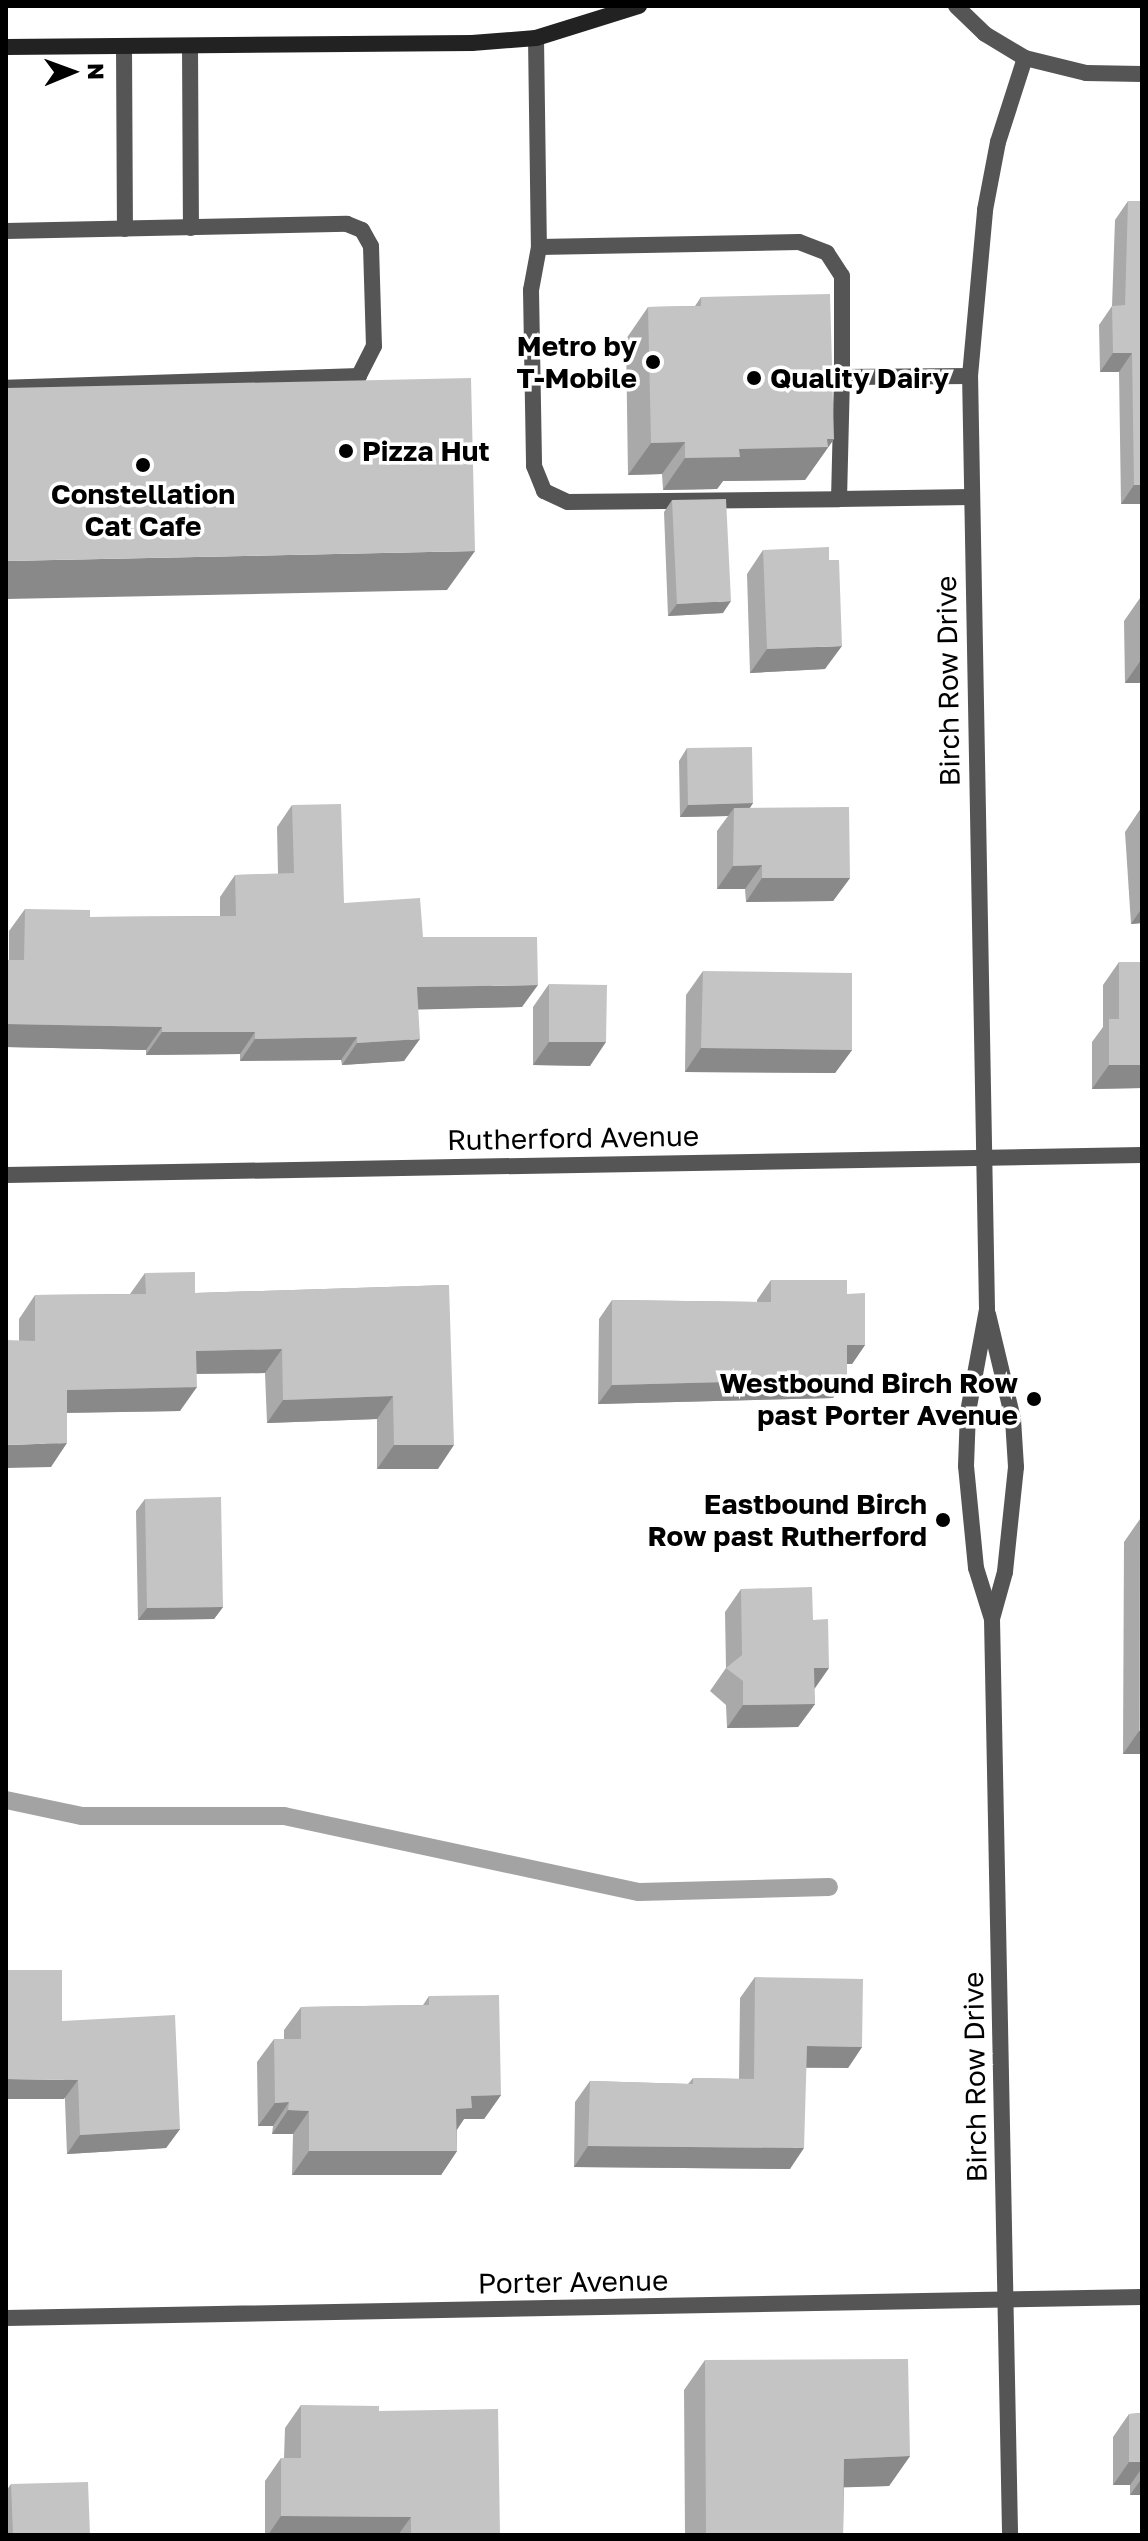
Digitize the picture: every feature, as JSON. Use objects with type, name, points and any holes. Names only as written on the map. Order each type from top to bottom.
[{"type":"main road","points":[[6,47],[536,38],[639,6]]},
{"type":"street","points":[[956,6],[985,34],[1025,58],[1086,73],[1142,74]]},
{"type":"street","points":[[536,38],[539,247],[531,290],[532,354],[534,466],[544,491],[568,502],[971,497]]},
{"type":"street","points":[[124,46],[125,229]]},
{"type":"street","points":[[190,46],[191,228]]},
{"type":"street","name":"Birch Row Drive","points":[[1010,2535],[992,1619],[1012,1523],[1016,1467],[1013,1419],[987,1309],[970,376],[985,210],[998,142],[1025,58]]},
{"type":"street","points":[[6,231],[347,224],[362,230],[371,246],[374,346],[359,376],[6,388]]},
{"type":"street","points":[[539,247],[799,242],[827,253],[842,276],[839,499]]},
{"type":"street","points":[[842,377],[970,376]]},
{"type":"street","name":"Rutherford Avenue","points":[[6,1175],[1142,1155]]},
{"type":"street","name":"Birch Row Drive","points":[[987,1309],[968,1412],[966,1466],[976,1568],[992,1619]]},
{"type":"street","name":"Porter Avenue","points":[[6,2318],[1142,2297]]},
{"type":"building","points":[[1128,201],[1142,201],[1142,485],[1134,485],[1132,353],[1113,353],[1112,306],[1125,305]]},
{"type":"building","points":[[830,294],[834,439],[827,439],[828,447],[739,449],[740,457],[685,458],[685,442],[651,443],[648,307],[701,306],[701,297]]},
{"type":"building","points":[[471,378],[475,551],[6,561],[6,388]]},
{"type":"building","points":[[726,499],[731,601],[677,604],[672,500]]},
{"type":"building","points":[[829,547],[829,560],[839,560],[842,646],[767,649],[763,550]]},
{"type":"building","points":[[1142,598],[1142,660],[1141,660]]},
{"type":"building","points":[[752,747],[753,803],[688,805],[687,748]]},
{"type":"building","points":[[341,804],[344,903],[420,898],[423,937],[537,937],[538,985],[417,987],[420,1039],[357,1043],[357,1037],[255,1039],[255,1032],[162,1032],[162,1027],[6,1024],[6,960],[24,960],[25,909],[90,910],[90,917],[236,916],[235,875],[294,873],[292,805]]},
{"type":"building","points":[[849,807],[850,878],[762,878],[762,865],[733,866],[734,808]]},
{"type":"building","points":[[1119,962],[1142,962],[1142,1065],[1109,1065],[1109,1019],[1119,1019]]},
{"type":"building","points":[[703,971],[852,973],[852,1050],[701,1048]]},
{"type":"building","points":[[549,984],[607,985],[606,1042],[549,1042]]},
{"type":"building","points":[[195,1272],[195,1293],[449,1285],[454,1445],[394,1445],[393,1396],[283,1400],[282,1349],[196,1351],[197,1387],[67,1390],[67,1443],[6,1445],[6,1340],[35,1341],[35,1295],[146,1294],[145,1273]]},
{"type":"building","points":[[771,1280],[847,1280],[847,1294],[865,1293],[865,1345],[847,1345],[847,1379],[612,1385],[612,1300],[771,1302]]},
{"type":"building","points":[[221,1497],[223,1607],[147,1608],[145,1499]]},
{"type":"building","points":[[1142,1519],[1142,1731],[1139,1731]]},
{"type":"building","points":[[812,1587],[813,1620],[828,1619],[829,1668],[814,1668],[815,1704],[743,1705],[743,1681],[726,1668],[742,1655],[741,1589]]},
{"type":"building","points":[[6,1970],[62,1970],[62,2021],[175,2015],[180,2129],[80,2135],[78,2080],[6,2079]]},
{"type":"building","points":[[755,1977],[863,1979],[862,2047],[807,2046],[804,2148],[588,2146],[590,2081],[693,2084],[693,2078],[754,2079]]},
{"type":"building","points":[[499,1995],[501,2095],[471,2096],[472,2108],[456,2109],[457,2151],[309,2151],[309,2111],[288,2110],[289,2102],[275,2103],[274,2039],[301,2039],[301,2007],[429,2005],[429,1996]]},
{"type":"building","points":[[908,2359],[910,2456],[844,2459],[843,2535],[706,2535],[705,2360]]},
{"type":"building","points":[[301,2405],[379,2406],[379,2411],[498,2409],[500,2535],[411,2535],[411,2517],[281,2516],[281,2458],[301,2458]]},
{"type":"building","points":[[1142,2413],[1142,2462],[1129,2462],[1129,2414]]},
{"type":"building","points":[[88,2482],[90,2535],[13,2535],[11,2484]]},
{"type":"waterway","points":[[6,1800],[82,1816],[284,1816],[639,1892],[829,1887]]},
{"type":"place","name":"Metro by T-Mobile","points":[[653,362]]},
{"type":"place","name":"Quality Dairy","points":[[754,378]]},
{"type":"place","name":"Pizza Hut","points":[[346,451]]},
{"type":"place","name":"Constellation Cat Cafe","points":[[143,465]]},
{"type":"place","name":"Westbound Birch Row past Porter Avenue","points":[[1034,1399]]},
{"type":"place","name":"Eastbound Birch Row past Rutherford","points":[[943,1520]]}]
